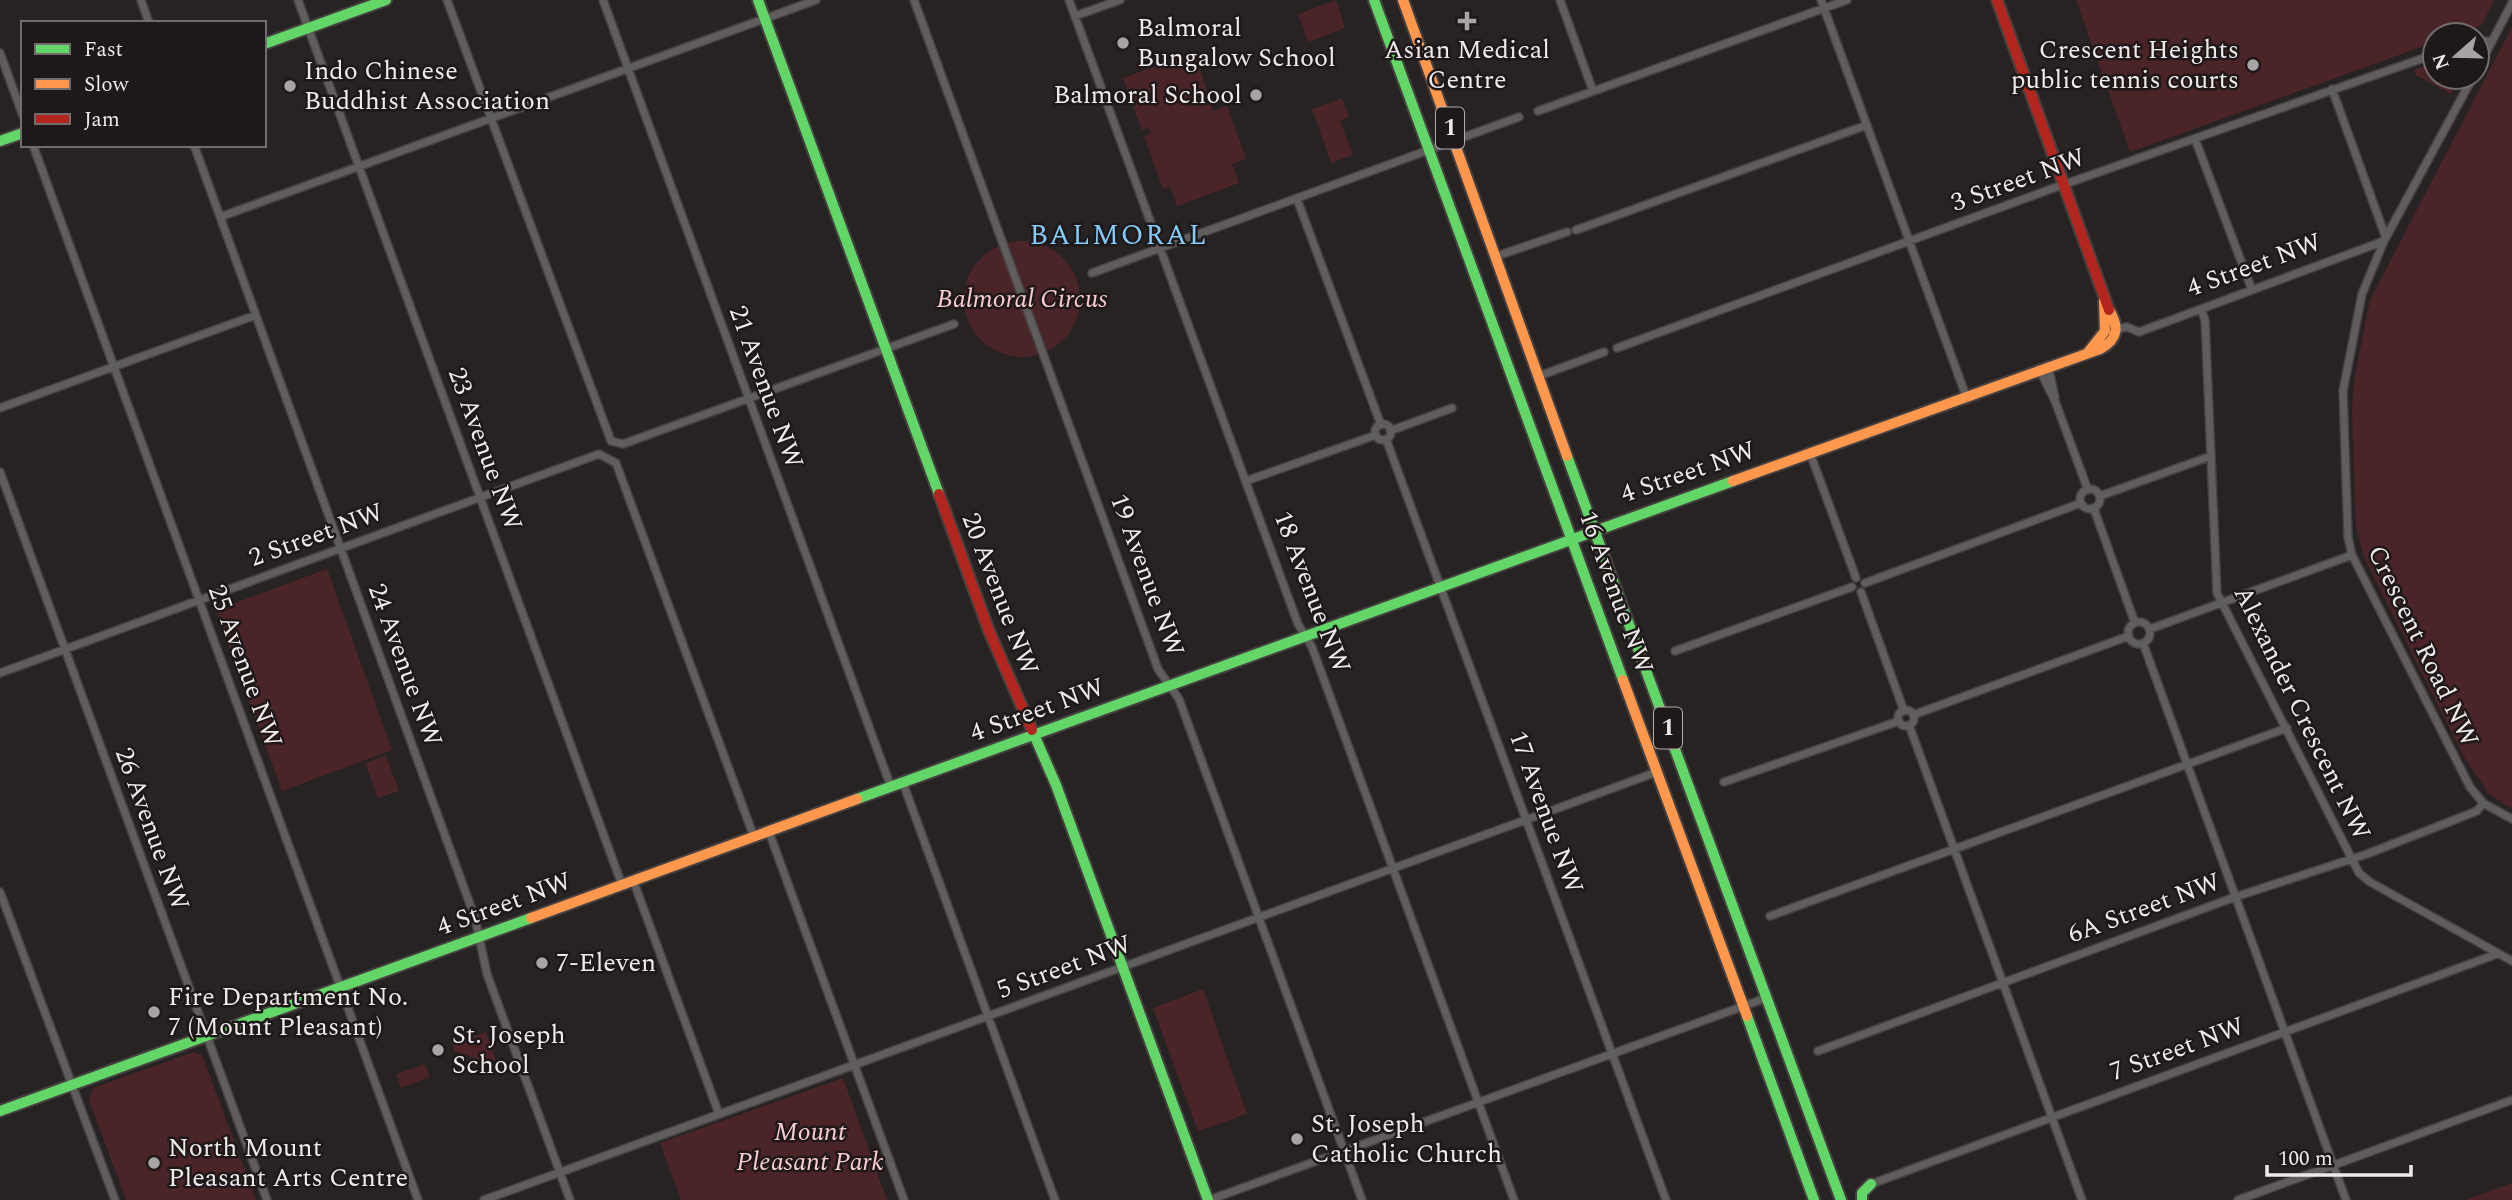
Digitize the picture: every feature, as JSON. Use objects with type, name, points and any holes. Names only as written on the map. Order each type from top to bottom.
[{"type":"main road","points":[[266,43],[386,0]]},
{"type":"main road","name":"20 Avenue NW","points":[[758,0],[989,631],[1056,785],[1209,1200]]},
{"type":"main road","name":"16 Avenue NW","points":[[1374,0],[1814,1200]]},
{"type":"main road","name":"16 Avenue NW","points":[[1403,0],[1494,257],[1596,528],[1841,1200]]},
{"type":"main road","points":[[1997,0],[2062,186],[2118,329]]},
{"type":"main road","points":[[0,141],[21,134]]},
{"type":"main road","points":[[2089,351],[2105,331],[2105,301]]},
{"type":"main road","name":"4 Street NW","points":[[0,1111],[1170,686],[1596,528],[2089,351],[2102,349],[2118,329]]},
{"type":"main road","points":[[1862,1200],[1862,1193],[1871,1184]]},
{"type":"street","points":[[141,0],[148,21]]},
{"type":"street","name":"23 Avenue NW","points":[[298,0],[622,885]]},
{"type":"street","points":[[447,0],[607,437],[614,443],[622,444],[954,324]]},
{"type":"street","name":"21 Avenue NW","points":[[603,0],[891,787]]},
{"type":"street","points":[[220,218],[817,0]]},
{"type":"street","name":"19 Avenue NW","points":[[914,0],[1158,669],[1179,699],[1362,1200]]},
{"type":"street","name":"18 Avenue NW","points":[[1069,0],[1246,481],[1305,636],[1312,647],[1514,1200]]},
{"type":"street","points":[[1075,16],[1119,0]]},
{"type":"street","points":[[1560,0],[1592,91]]},
{"type":"street","points":[[1538,111],[1822,4],[1847,0]]},
{"type":"street","points":[[2491,42],[2512,3]]},
{"type":"street","points":[[1822,4],[1966,396]]},
{"type":"street","points":[[0,53],[21,111]]},
{"type":"street","name":"3 Street NW","points":[[1617,348],[2421,59]]},
{"type":"street","points":[[2333,89],[2385,239]]},
{"type":"street","name":"Crescent Road NW","points":[[2465,91],[2385,239],[2362,294],[2344,379],[2348,537],[2352,555],[2453,756],[2483,803],[2512,819]]},
{"type":"street","points":[[1092,273],[1519,117]]},
{"type":"street","points":[[1494,257],[1867,125]]},
{"type":"street","points":[[2195,139],[2252,290]]},
{"type":"street","name":"25 Avenue NW","points":[[34,147],[418,1200]]},
{"type":"street","name":"24 Avenue NW","points":[[195,147],[475,918],[487,974],[570,1200]]},
{"type":"street","points":[[1246,481],[1376,435],[1381,425],[1297,199]]},
{"type":"street","name":"4 Street NW","points":[[2118,329],[2127,327],[2139,331],[2385,239]]},
{"type":"street","name":"Alexander Crescent NW","points":[[2201,309],[2205,324],[2217,593],[2287,728],[2349,859],[2370,882],[2512,961]]},
{"type":"street","points":[[0,408],[256,315]]},
{"type":"street","points":[[1539,376],[1604,352]]},
{"type":"street","points":[[2043,368],[2088,490]]},
{"type":"street","points":[[1376,435],[1380,439],[1386,439],[1390,431],[1452,408]]},
{"type":"street","points":[[1381,425],[1387,426],[1390,431]]},
{"type":"street","name":"17 Avenue NW","points":[[1386,439],[1666,1200]]},
{"type":"street","points":[[1810,453],[1856,578],[1865,583]]},
{"type":"street","name":"2 Street NW","points":[[0,673],[599,454],[608,456],[616,463],[754,837]]},
{"type":"street","points":[[2100,496],[2211,456]]},
{"type":"street","name":"26 Avenue NW","points":[[0,472],[267,1200]]},
{"type":"street","points":[[2088,490],[2096,491],[2100,496],[2099,505],[2094,509],[2086,509],[2081,503],[2082,494],[2088,490]]},
{"type":"street","points":[[1861,592],[1865,583],[2081,503]]},
{"type":"street","points":[[2094,509],[2135,623]]},
{"type":"street","points":[[2150,629],[2352,555]]},
{"type":"street","points":[[1675,651],[1852,587],[1856,578]]},
{"type":"street","points":[[1852,587],[1861,592],[1904,711],[1913,715],[2129,636]]},
{"type":"street","points":[[2135,623],[2145,624],[2150,629]]},
{"type":"street","points":[[2135,623],[2129,630],[2133,642],[2143,643],[2148,639],[2150,629]]},
{"type":"street","points":[[2143,643],[2346,1200]]},
{"type":"street","points":[[1724,782],[1899,721],[1904,711]]},
{"type":"street","points":[[1913,715],[1909,725],[2082,1200]]},
{"type":"street","points":[[1899,721],[1904,726],[1909,725]]},
{"type":"street","points":[[1770,916],[1955,851],[2287,728]]},
{"type":"street","name":"5 Street NW","points":[[484,1200],[1657,772]]},
{"type":"street","points":[[903,783],[1055,1200]]},
{"type":"street","name":"6A Street NW","points":[[1818,1051],[2235,897],[2349,859],[2477,811],[2483,803]]},
{"type":"street","points":[[769,832],[904,1200]]},
{"type":"street","points":[[633,880],[719,1114]]},
{"type":"street","points":[[0,892],[115,1200]]},
{"type":"street","name":"7 Street NW","points":[[1871,1184],[2497,954]]},
{"type":"street","points":[[1209,1200],[1766,998]]},
{"type":"street","points":[[2238,1200],[2512,1100]]},
{"type":"green space","points":[[1336,0],[1345,28],[1308,42],[1298,14]]},
{"type":"green space","points":[[2076,0],[2494,0],[2484,21],[2421,21],[2421,47],[2130,152]]},
{"type":"green space","points":[[2512,27],[2512,809],[2489,794],[2464,757],[2364,557],[2356,527],[2352,408],[2355,375],[2370,300],[2479,91],[2491,91],[2491,67]]},
{"type":"green space","points":[[1195,52],[1213,111],[1227,106],[1246,159],[1232,164],[1239,183],[1177,206],[1170,186],[1163,189],[1144,136],[1151,133],[1149,128],[1142,130],[1123,78]]},
{"type":"green space","points":[[2421,67],[2421,78],[2416,75],[2414,70]]},
{"type":"green space","points":[[1342,98],[1349,117],[1340,121],[1353,155],[1331,163],[1312,109]]},
{"type":"green space","name":"Balmoral Circus","points":[[1022,241],[1044,245],[1063,258],[1076,277],[1080,299],[1076,321],[1063,340],[1044,353],[1022,357],[1000,353],[981,340],[968,321],[964,299],[968,277],[981,258],[1000,245]]},
{"type":"green space","points":[[327,569],[392,750],[282,791],[216,610]]},
{"type":"green space","points":[[386,756],[399,791],[378,798],[365,763]]},
{"type":"green space","points":[[1203,989],[1247,1114],[1198,1131],[1153,1008]]},
{"type":"green space","points":[[486,1032],[496,1060],[489,1063],[454,1051],[452,1044]]},
{"type":"green space","points":[[194,1052],[202,1055],[256,1200],[126,1200],[89,1100],[93,1088]]},
{"type":"green space","points":[[425,1064],[430,1077],[401,1088],[396,1074]]},
{"type":"green space","name":"Mount Pleasant Park","points":[[843,1078],[887,1200],[681,1200],[660,1143]]},
{"type":"green space","points":[[2512,1183],[2512,1200],[2465,1200]]},
{"type":"traffic: fast","points":[[266,43],[386,0]]},
{"type":"traffic: fast","points":[[758,0],[939,494]]},
{"type":"traffic: fast","points":[[1374,0],[1623,680]]},
{"type":"traffic: fast","points":[[0,141],[21,134]]},
{"type":"traffic: fast","points":[[1567,456],[1841,1200]]},
{"type":"traffic: fast","points":[[857,799],[1733,481]]},
{"type":"traffic: fast","points":[[1032,730],[1056,785],[1208,1200]]},
{"type":"traffic: fast","points":[[0,1111],[531,918]]},
{"type":"traffic: fast","points":[[1747,1016],[1814,1200]]},
{"type":"traffic: fast","points":[[1862,1200],[1862,1193],[1871,1184]]},
{"type":"traffic: slow","points":[[1403,0],[1567,456]]},
{"type":"traffic: slow","points":[[2089,351],[2105,331],[2104,301]]},
{"type":"traffic: slow","points":[[1733,481],[2100,349],[2111,341],[2115,332],[2116,327],[2109,310]]},
{"type":"traffic: slow","points":[[1623,680],[1747,1016]]},
{"type":"traffic: slow","points":[[531,918],[857,799]]},
{"type":"traffic: jam","points":[[1997,0],[2109,310]]},
{"type":"traffic: jam","points":[[939,494],[989,631],[1032,730]]},
{"type":"place","name":"Asian Medical Centre","points":[[1467,21]]},
{"type":"place","name":"Balmoral Bungalow School","points":[[1123,43]]},
{"type":"place","name":"Crescent Heights public tennis courts","points":[[2253,65]]},
{"type":"place","name":"Indo Chinese Buddhist Association","points":[[290,86]]},
{"type":"place","name":"Balmoral School","points":[[1256,95]]},
{"type":"place","name":"7-Eleven","points":[[542,963]]},
{"type":"place","name":"Fire Department No. 7 (Mount Pleasant)","points":[[154,1012]]},
{"type":"place","name":"St. Joseph School","points":[[438,1050]]},
{"type":"place","name":"St. Joseph Catholic Church","points":[[1297,1139]]},
{"type":"place","name":"North Mount Pleasant Arts Centre","points":[[154,1163]]},
{"type":"district","name":"BALMORAL","points":[[1119,235]]}]
